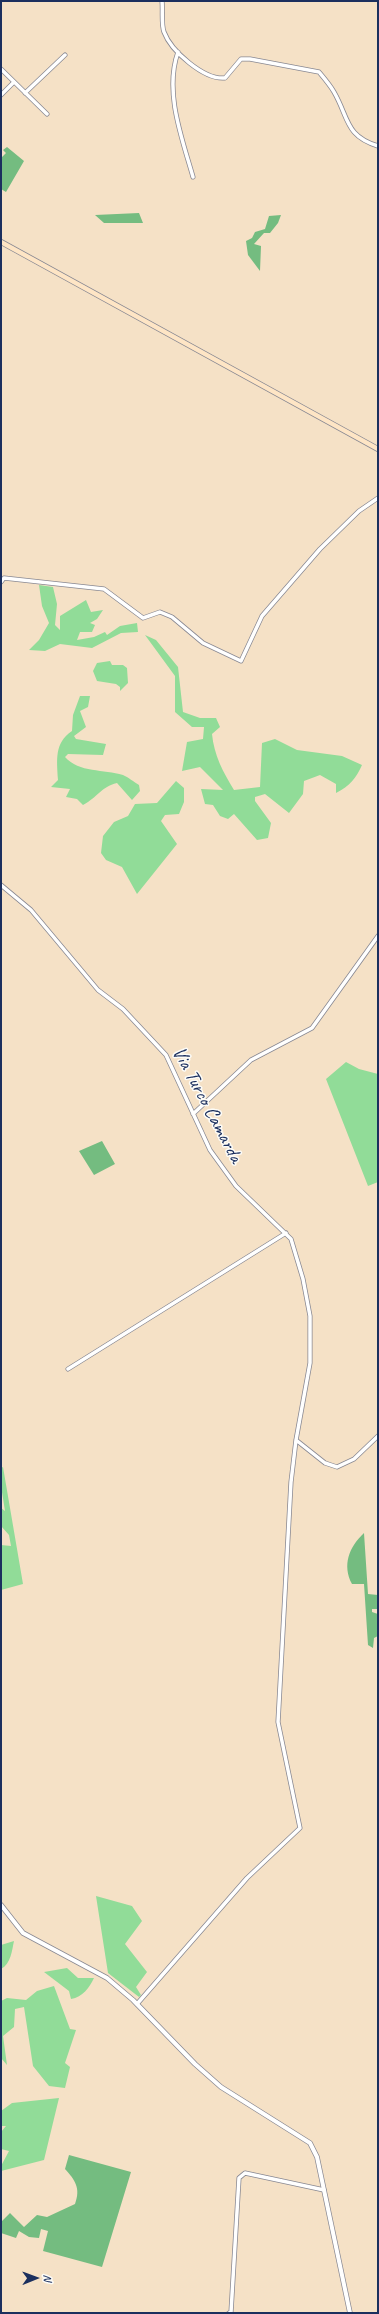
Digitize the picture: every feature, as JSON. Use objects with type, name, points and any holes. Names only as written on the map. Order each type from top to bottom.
[{"type":"main road","points":[[1,242],[378,449]]},
{"type":"street","points":[[162,1],[164,32],[178,52],[202,72],[220,78],[225,78],[241,60],[250,59],[319,72],[334,92],[346,123],[363,141],[378,146]]},
{"type":"street","points":[[178,52],[174,63],[173,100],[193,177]]},
{"type":"street","points":[[25,93],[65,55]]},
{"type":"street","points":[[1,69],[47,114]]},
{"type":"street","points":[[1,95],[14,82]]},
{"type":"street","points":[[1,582],[4,578],[104,589],[143,618],[160,612],[172,617],[203,643],[241,661],[262,616],[320,549],[359,511],[378,498]]},
{"type":"street","name":"Via Turco Camarda","points":[[1,885],[31,910],[98,990],[123,1009],[166,1055],[210,1150],[236,1186],[286,1233],[290,1239],[303,1279],[310,1316],[310,1363],[296,1440],[291,1482],[278,1722],[300,1828],[247,1878],[137,2004]]},
{"type":"street","points":[[193,1114],[252,1060],[312,1028],[378,936]]},
{"type":"street","points":[[68,1369],[286,1233]]},
{"type":"street","points":[[296,1440],[325,1463],[337,1467],[354,1459],[378,1436]]},
{"type":"street","points":[[1,1905],[23,1933],[107,1978],[137,2004],[195,2064],[221,2087],[303,2137],[314,2149],[350,2313]]},
{"type":"street","points":[[229,2313],[231,2312],[239,2178],[241,2175],[245,2173],[324,2190]]},
{"type":"green space","points":[[7,147],[24,161],[6,192],[1,189],[1,158],[6,153],[3,150]]},
{"type":"green space","points":[[139,213],[143,223],[104,223],[95,215]]},
{"type":"green space","points":[[281,215],[278,223],[270,233],[264,233],[254,244],[261,246],[260,271],[248,255],[246,241],[252,238],[255,232],[265,229],[269,216]]},
{"type":"green space","points":[[39,585],[53,587],[57,604],[55,625],[60,630],[60,616],[86,600],[91,612],[103,610],[97,619],[90,623],[95,625],[92,632],[80,632],[77,640],[94,637],[105,632],[107,635],[120,626],[137,623],[138,632],[121,633],[92,648],[60,644],[45,651],[29,650],[39,640],[49,623],[42,606]]},
{"type":"green space","points":[[145,635],[156,640],[178,667],[183,712],[200,718],[216,718],[220,727],[212,734],[213,742],[223,770],[234,790],[260,787],[262,743],[275,739],[297,750],[342,756],[362,765],[355,778],[345,788],[336,793],[336,784],[320,775],[304,781],[303,794],[289,813],[265,794],[255,797],[255,801],[271,823],[268,838],[257,840],[234,814],[228,819],[220,816],[213,805],[205,804],[201,789],[223,790],[200,767],[182,771],[187,742],[203,739],[204,727],[192,727],[175,712],[175,676]]},
{"type":"green space","points":[[110,661],[112,665],[123,665],[127,668],[128,683],[120,691],[120,687],[116,684],[97,681],[93,671],[97,663]]},
{"type":"green space","points":[[80,696],[90,696],[88,707],[80,711],[86,727],[74,736],[76,739],[106,744],[103,755],[68,754],[65,757],[77,766],[92,770],[116,773],[129,778],[139,785],[140,791],[132,800],[117,783],[107,787],[83,805],[77,799],[66,797],[70,789],[51,787],[58,780],[57,759],[59,747],[66,736],[72,731],[73,715]]},
{"type":"green space","points":[[176,781],[184,788],[184,802],[179,814],[165,815],[161,821],[177,844],[137,894],[122,867],[106,860],[101,853],[103,836],[114,822],[128,816],[135,804],[157,803]]},
{"type":"green space","points":[[346,1062],[359,1069],[378,1074],[378,1182],[368,1186],[326,1079]]},
{"type":"green space","points":[[102,1141],[115,1164],[94,1175],[79,1151]]},
{"type":"green space","points":[[3,1467],[23,1584],[1,1590],[1,1545],[11,1546],[9,1535],[1,1526],[1,1508],[5,1511],[1,1486],[1,1468]]},
{"type":"green space","points":[[364,1533],[368,1594],[378,1595],[378,1609],[372,1609],[372,1612],[378,1614],[378,1636],[374,1638],[373,1648],[368,1645],[364,1584],[352,1584],[349,1577],[347,1563],[354,1544]]},
{"type":"green space","points":[[96,1896],[132,1906],[142,1921],[125,1944],[147,1972],[136,1987],[141,1995],[139,1997],[108,1973]]},
{"type":"green space","points":[[14,1941],[9,1960],[1,1969],[1,1945]]},
{"type":"green space","points":[[67,1968],[78,1978],[94,1978],[85,1992],[71,1999],[69,1991],[44,1972]]},
{"type":"green space","points":[[54,1986],[70,2029],[76,2030],[65,2063],[70,2067],[65,2088],[49,2086],[33,2066],[24,2007],[15,2009],[14,2027],[3,2036],[7,2065],[1,2058],[1,2001],[7,1998],[26,2000],[37,1991]]},
{"type":"green space","points":[[59,2098],[44,2160],[1,2171],[1,2166],[9,2151],[1,2149],[1,2132],[6,2126],[1,2126],[1,2111],[12,2103]]},
{"type":"green space","points":[[69,2155],[131,2172],[102,2267],[43,2251],[48,2231],[41,2229],[39,2238],[29,2237],[19,2231],[16,2238],[1,2233],[1,2222],[10,2213],[24,2227],[37,2215],[47,2217],[75,2204],[77,2198],[76,2185],[72,2177],[65,2169]]}]
